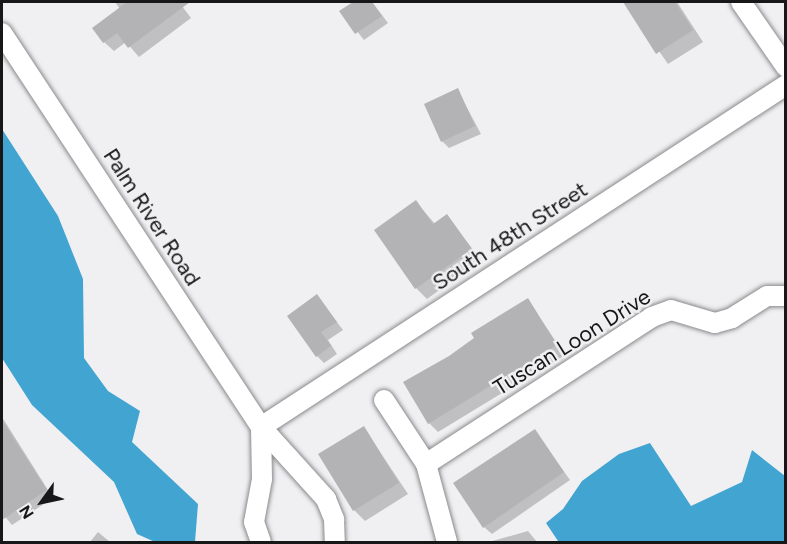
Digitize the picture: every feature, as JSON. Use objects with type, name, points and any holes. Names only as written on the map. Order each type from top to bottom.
[{"type":"street","points":[[744,3],[786,67]]},
{"type":"street","name":"Palm River Road","points":[[2,33],[261,427],[326,499],[334,519],[335,543]]},
{"type":"street","name":"South 48th Street","points":[[261,427],[786,85]]},
{"type":"street","name":"Tuscan Loon Drive","points":[[426,464],[652,317],[671,310],[715,323],[732,318],[768,296],[786,297]]},
{"type":"street","points":[[384,400],[426,464],[447,543]]},
{"type":"street","points":[[261,427],[262,480],[254,522],[261,543]]},
{"type":"water","points":[[2,129],[58,216],[83,279],[84,358],[108,391],[140,411],[132,442],[198,504],[195,542],[155,542],[137,534],[114,482],[32,405],[2,358]]},
{"type":"water","points":[[650,443],[691,506],[742,482],[752,450],[785,476],[785,542],[558,541],[546,523],[563,509],[582,481],[619,454]]},
{"type":"building","points":[[127,2],[190,2],[128,48],[117,33],[103,43],[92,28]]},
{"type":"building","points":[[353,2],[372,2],[382,16],[355,34],[339,11]]},
{"type":"building","points":[[623,2],[675,2],[693,30],[656,54]]},
{"type":"building","points":[[458,88],[475,126],[441,142],[424,104]]},
{"type":"building","points":[[416,200],[433,224],[447,214],[472,249],[415,289],[374,230]]},
{"type":"building","points":[[317,294],[337,322],[321,332],[331,346],[316,357],[287,316]]},
{"type":"building","points":[[528,298],[557,345],[428,424],[403,382],[449,356],[474,338],[471,333]]},
{"type":"building","points":[[2,420],[47,490],[2,520]]},
{"type":"building","points":[[364,426],[399,483],[353,511],[318,454]]},
{"type":"building","points":[[535,429],[564,472],[483,528],[453,483]]}]
